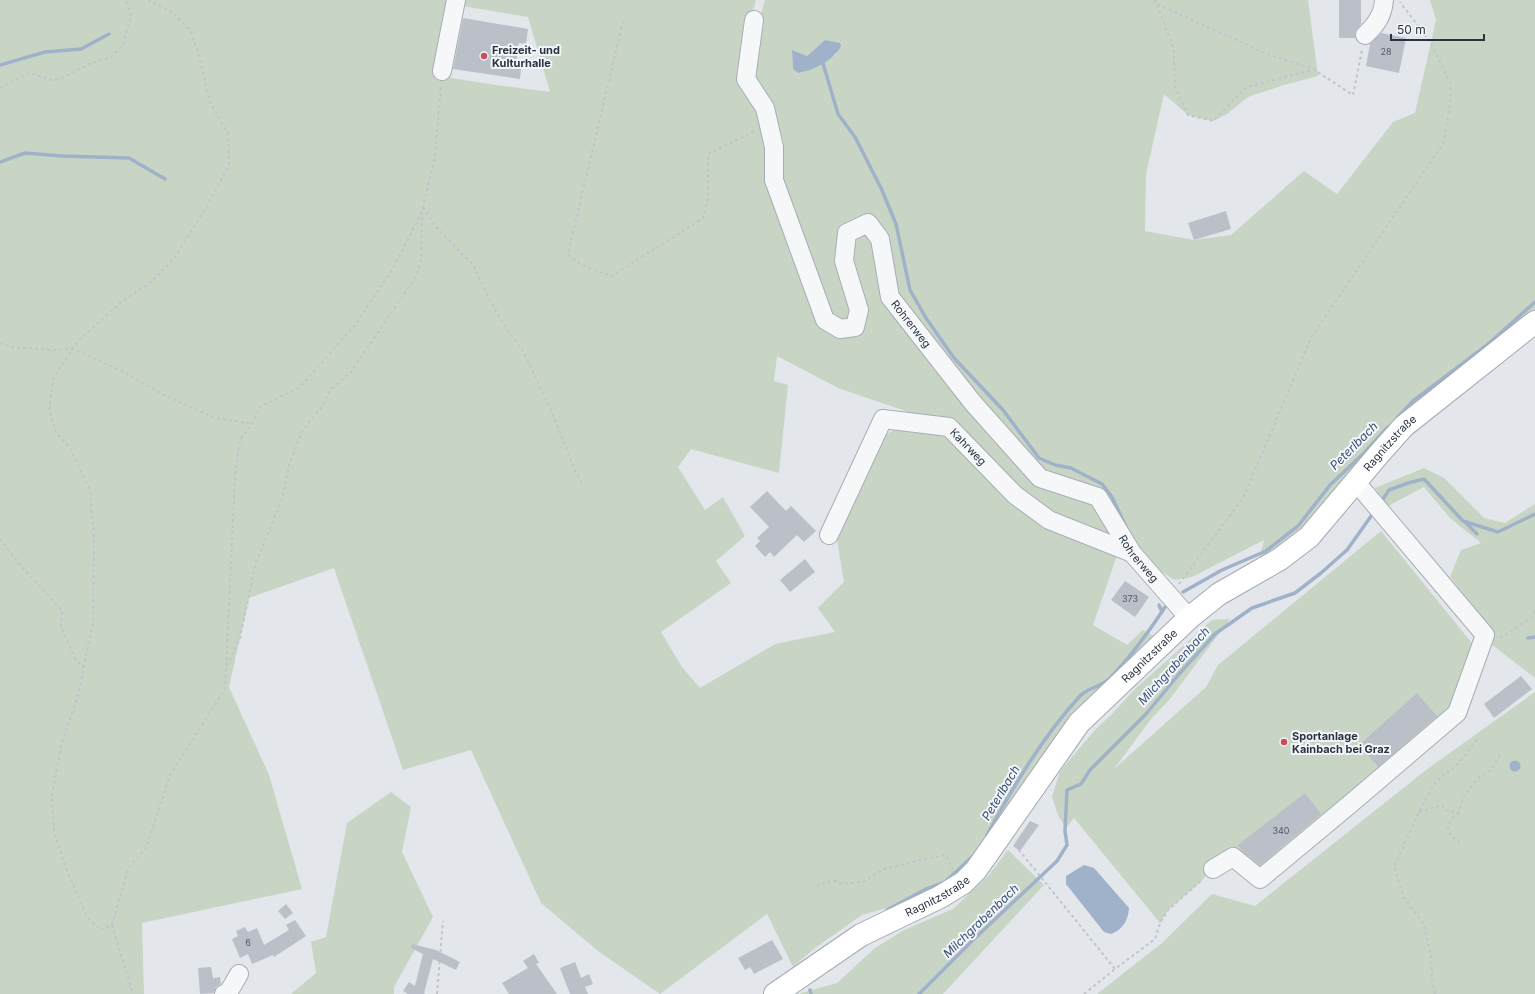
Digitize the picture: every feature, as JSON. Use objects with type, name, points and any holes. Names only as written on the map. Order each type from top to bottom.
[{"type":"main road","name":"Ragnitzstraße","points":[[775,994],[861,935],[940,897],[963,883],[976,870],[1078,723],[1189,618],[1219,594],[1280,559],[1308,537],[1404,426],[1535,322]]},
{"type":"street","points":[[442,71],[456,0]]},
{"type":"street","points":[[1365,35],[1376,24],[1384,7],[1384,0]]},
{"type":"street","name":"Rohrerweg","points":[[754,20],[746,79],[765,108],[774,147],[774,180],[825,320],[840,329],[855,327],[859,310],[844,261],[847,232],[868,223],[880,239],[890,298],[973,403],[1040,478],[1098,497],[1132,553],[1189,618]]},
{"type":"street","name":"Kahrweg","points":[[829,535],[883,419],[949,427],[1015,495],[1050,520],[1132,553]]},
{"type":"street","points":[[1213,869],[1233,857],[1260,879],[1350,805],[1457,713],[1485,635],[1355,482]]},
{"type":"street","points":[[224,994],[228,993],[239,974]]},
{"type":"path","points":[[0,88],[29,73],[52,80],[60,79],[89,64],[111,57],[123,45],[131,16],[126,0]]},
{"type":"path","points":[[112,925],[101,930],[87,917],[66,870],[54,832],[52,797],[61,746],[78,696],[93,622],[94,538],[90,490],[70,448],[56,433],[49,409],[54,377],[77,342],[122,302],[149,284],[174,260],[207,206],[229,165],[228,134],[209,100],[199,55],[190,30],[172,12],[148,0]]},
{"type":"path","points":[[1154,0],[1157,4],[1174,50],[1175,87],[1188,115],[1213,121],[1247,87],[1314,69]]},
{"type":"path","points":[[1170,596],[1243,498],[1312,336],[1443,144],[1450,105],[1451,85],[1431,42],[1398,0]]},
{"type":"path","points":[[1157,4],[1267,54],[1314,69],[1353,95],[1365,35]]},
{"type":"path","points":[[623,21],[568,254],[574,261],[612,276],[703,218],[708,197],[708,154],[769,124]]},
{"type":"path","points":[[227,667],[240,638],[256,562],[282,500],[289,465],[302,431],[322,407],[331,389],[351,372],[415,278],[421,261],[422,212],[435,156],[442,71]]},
{"type":"path","points":[[423,207],[437,228],[473,265],[501,320],[524,353],[552,412],[570,460],[582,484]]},
{"type":"path","points":[[133,994],[112,925],[128,869],[146,848],[170,776],[225,689],[235,476],[240,440],[252,424],[260,407],[300,387],[355,325],[392,270],[422,212]]},
{"type":"path","points":[[0,343],[11,347],[53,350],[73,349],[118,369],[162,394],[212,417],[252,424]]},
{"type":"path","points":[[0,539],[25,571],[62,611],[61,627],[76,660],[84,668]]},
{"type":"path","points":[[1483,639],[1488,645],[1532,617],[1535,610]]},
{"type":"path","points":[[1435,994],[1432,978],[1431,957],[1424,924],[1404,898],[1394,867],[1419,812],[1436,781],[1457,765],[1479,737]]},
{"type":"path","points":[[1460,843],[1450,835],[1448,828],[1453,816],[1459,813],[1463,798],[1478,778],[1491,770],[1500,755]]},
{"type":"path","points":[[1419,812],[1442,805],[1446,810],[1459,813]]},
{"type":"path","points":[[1003,831],[1115,969]]},
{"type":"path","points":[[817,887],[826,882],[834,881],[844,884],[865,881],[882,870],[915,860],[946,855],[953,871]]},
{"type":"path","points":[[1084,994],[1156,939],[1160,923],[1168,910],[1213,869]]},
{"type":"path","points":[[437,994],[443,922]]},
{"type":"green space","points":[[0,0],[452,0],[439,76],[550,92],[528,17],[462,6],[463,0],[756,0],[749,26],[758,24],[765,0],[1308,0],[1318,76],[1248,97],[1227,114],[1213,121],[1188,115],[1164,94],[1146,174],[1145,231],[1194,240],[1231,235],[1304,171],[1337,194],[1393,122],[1415,113],[1436,20],[1430,0],[1535,0],[1535,309],[1306,527],[1258,563],[1264,540],[1192,577],[1175,580],[1120,547],[1093,625],[1127,645],[1143,630],[1155,637],[959,878],[930,896],[862,915],[815,948],[793,967],[767,914],[660,994],[598,951],[541,903],[471,750],[403,770],[334,568],[249,598],[229,687],[269,775],[302,889],[142,923],[144,994],[0,994]],"holes":[[[825,40],[837,54],[830,58],[793,69],[792,51],[807,56]],[[777,356],[838,388],[914,414],[901,426],[883,436],[836,534],[844,582],[818,608],[835,632],[775,644],[700,688],[682,667],[661,632],[731,583],[716,561],[745,536],[723,497],[705,510],[678,467],[691,449],[779,473],[788,385],[774,381]]]},
{"type":"green space","points":[[1424,468],[1444,478],[1484,518],[1505,523],[1535,504],[1535,678],[1491,644],[1490,627],[1450,577],[1461,550],[1481,543],[1450,518],[1424,487],[1388,506],[1375,488]]},
{"type":"green space","name":"Sportanlage Kainbach bei Graz","points":[[1381,531],[1475,647],[1461,703],[1260,879],[1233,857],[1213,869],[1168,910],[1160,923],[1074,818],[1066,828],[1058,815],[1052,797],[1060,771],[1095,730],[1135,689],[1212,620],[1230,619],[1169,700],[1151,719],[1114,769],[1206,687],[1218,665]]},
{"type":"green space","points":[[1535,692],[1535,994],[1097,994],[1162,943],[1212,894],[1255,906],[1426,770]]},
{"type":"green space","points":[[391,792],[411,807],[402,852],[433,917],[394,987],[394,994],[291,994],[316,973],[311,942],[326,937],[347,823]]},
{"type":"green space","points":[[1008,850],[1044,885],[943,994],[798,994],[837,983],[875,948],[904,930],[953,909],[989,875]]},
{"type":"water","points":[[825,40],[840,43],[841,46],[833,56],[810,70],[798,73],[793,69],[792,50],[807,56]]},
{"type":"water","points":[[1515,760],[1519,762],[1521,766],[1519,770],[1515,772],[1511,770],[1509,766],[1511,762]]},
{"type":"water","points":[[1084,865],[1094,868],[1129,908],[1126,921],[1122,927],[1111,934],[1104,932],[1066,884],[1066,876]]},
{"type":"building","points":[[1339,0],[1361,0],[1361,24],[1355,32],[1355,38],[1339,38]]},
{"type":"building","name":"Freizeit- und Kulturhalle","points":[[463,18],[528,29],[526,44],[519,43],[515,68],[521,69],[520,79],[453,69]]},
{"type":"building","points":[[1381,33],[1406,38],[1399,73],[1366,66],[1370,44]]},
{"type":"building","points":[[1226,211],[1231,229],[1194,240],[1188,223]]},
{"type":"building","points":[[767,491],[786,511],[791,506],[816,531],[804,542],[797,535],[774,557],[770,552],[765,557],[755,546],[760,541],[757,538],[769,527],[750,507]]},
{"type":"building","points":[[805,559],[815,572],[790,592],[780,580]]},
{"type":"building","points":[[1125,581],[1149,597],[1135,617],[1111,600]]},
{"type":"building","points":[[1521,676],[1532,689],[1494,718],[1484,704]]},
{"type":"building","points":[[1417,693],[1437,716],[1378,767],[1359,745]]},
{"type":"building","points":[[1305,793],[1321,814],[1260,865],[1242,851],[1238,845]]},
{"type":"building","points":[[1030,821],[1039,825],[1020,851],[1013,846]]},
{"type":"building","points":[[286,904],[293,913],[285,919],[278,911]]},
{"type":"building","points":[[295,920],[306,936],[274,957],[273,955],[252,964],[248,954],[240,958],[232,939],[238,936],[236,931],[245,927],[248,932],[257,928],[264,945],[289,930],[286,925]]},
{"type":"building","points":[[772,940],[783,959],[754,974],[750,967],[745,970],[738,958]]},
{"type":"building","points":[[412,944],[436,950],[460,962],[456,970],[433,959],[424,993],[426,994],[408,994],[403,991],[409,982],[415,986],[423,954],[411,948]]},
{"type":"building","points":[[534,954],[539,963],[536,964],[557,994],[509,994],[502,983],[528,968],[523,961]]},
{"type":"building","points":[[575,962],[581,978],[589,974],[593,984],[585,987],[588,994],[570,994],[560,968]]},
{"type":"building","points":[[211,967],[213,978],[220,977],[221,984],[216,987],[214,993],[200,994],[198,968]]},
{"type":"waterway","points":[[0,65],[45,52],[81,49],[109,34]]},
{"type":"waterway","points":[[822,60],[838,114],[855,137],[881,188],[896,224],[910,290],[926,318],[954,358],[1003,410],[1039,458],[1055,465],[1071,468],[1102,484],[1112,497],[1126,527]]},
{"type":"waterway","points":[[0,162],[25,153],[62,156],[129,158],[165,179]]},
{"type":"waterway","name":"Peterlbach","points":[[1397,418],[1413,401],[1487,345],[1535,302]]},
{"type":"waterway","name":"Peterlbach","points":[[1183,592],[1222,570],[1266,551],[1298,526],[1330,485],[1364,453],[1388,427]]},
{"type":"waterway","name":"Milchgrabenbach","points":[[1381,502],[1389,490],[1424,479],[1463,521],[1498,532],[1535,514]]},
{"type":"waterway","name":"Milchgrabenbach","points":[[919,994],[973,940],[1057,861],[1067,845],[1065,831],[1067,790],[1081,784],[1090,770],[1146,714],[1215,634],[1252,608],[1295,593],[1347,550],[1374,512]]},
{"type":"waterway","points":[[1465,522],[1477,534]]},
{"type":"waterway","name":"Peterlbach","points":[[1159,605],[1162,612]]},
{"type":"waterway","name":"Peterlbach","points":[[987,835],[1029,762],[1066,711],[1083,693],[1106,682],[1117,671],[1139,644],[1165,607]]},
{"type":"waterway","points":[[1528,638],[1535,637]]},
{"type":"waterway","name":"Peterlbach","points":[[887,910],[924,890],[945,882],[975,854]]},
{"type":"waterway","name":"Peterlbach","points":[[810,990],[811,994]]},
{"type":"place","name":"Freizeit- und Kulturhalle","points":[[484,56]]},
{"type":"place","name":"Sportanlage Kainbach bei Graz","points":[[1284,742]]}]
